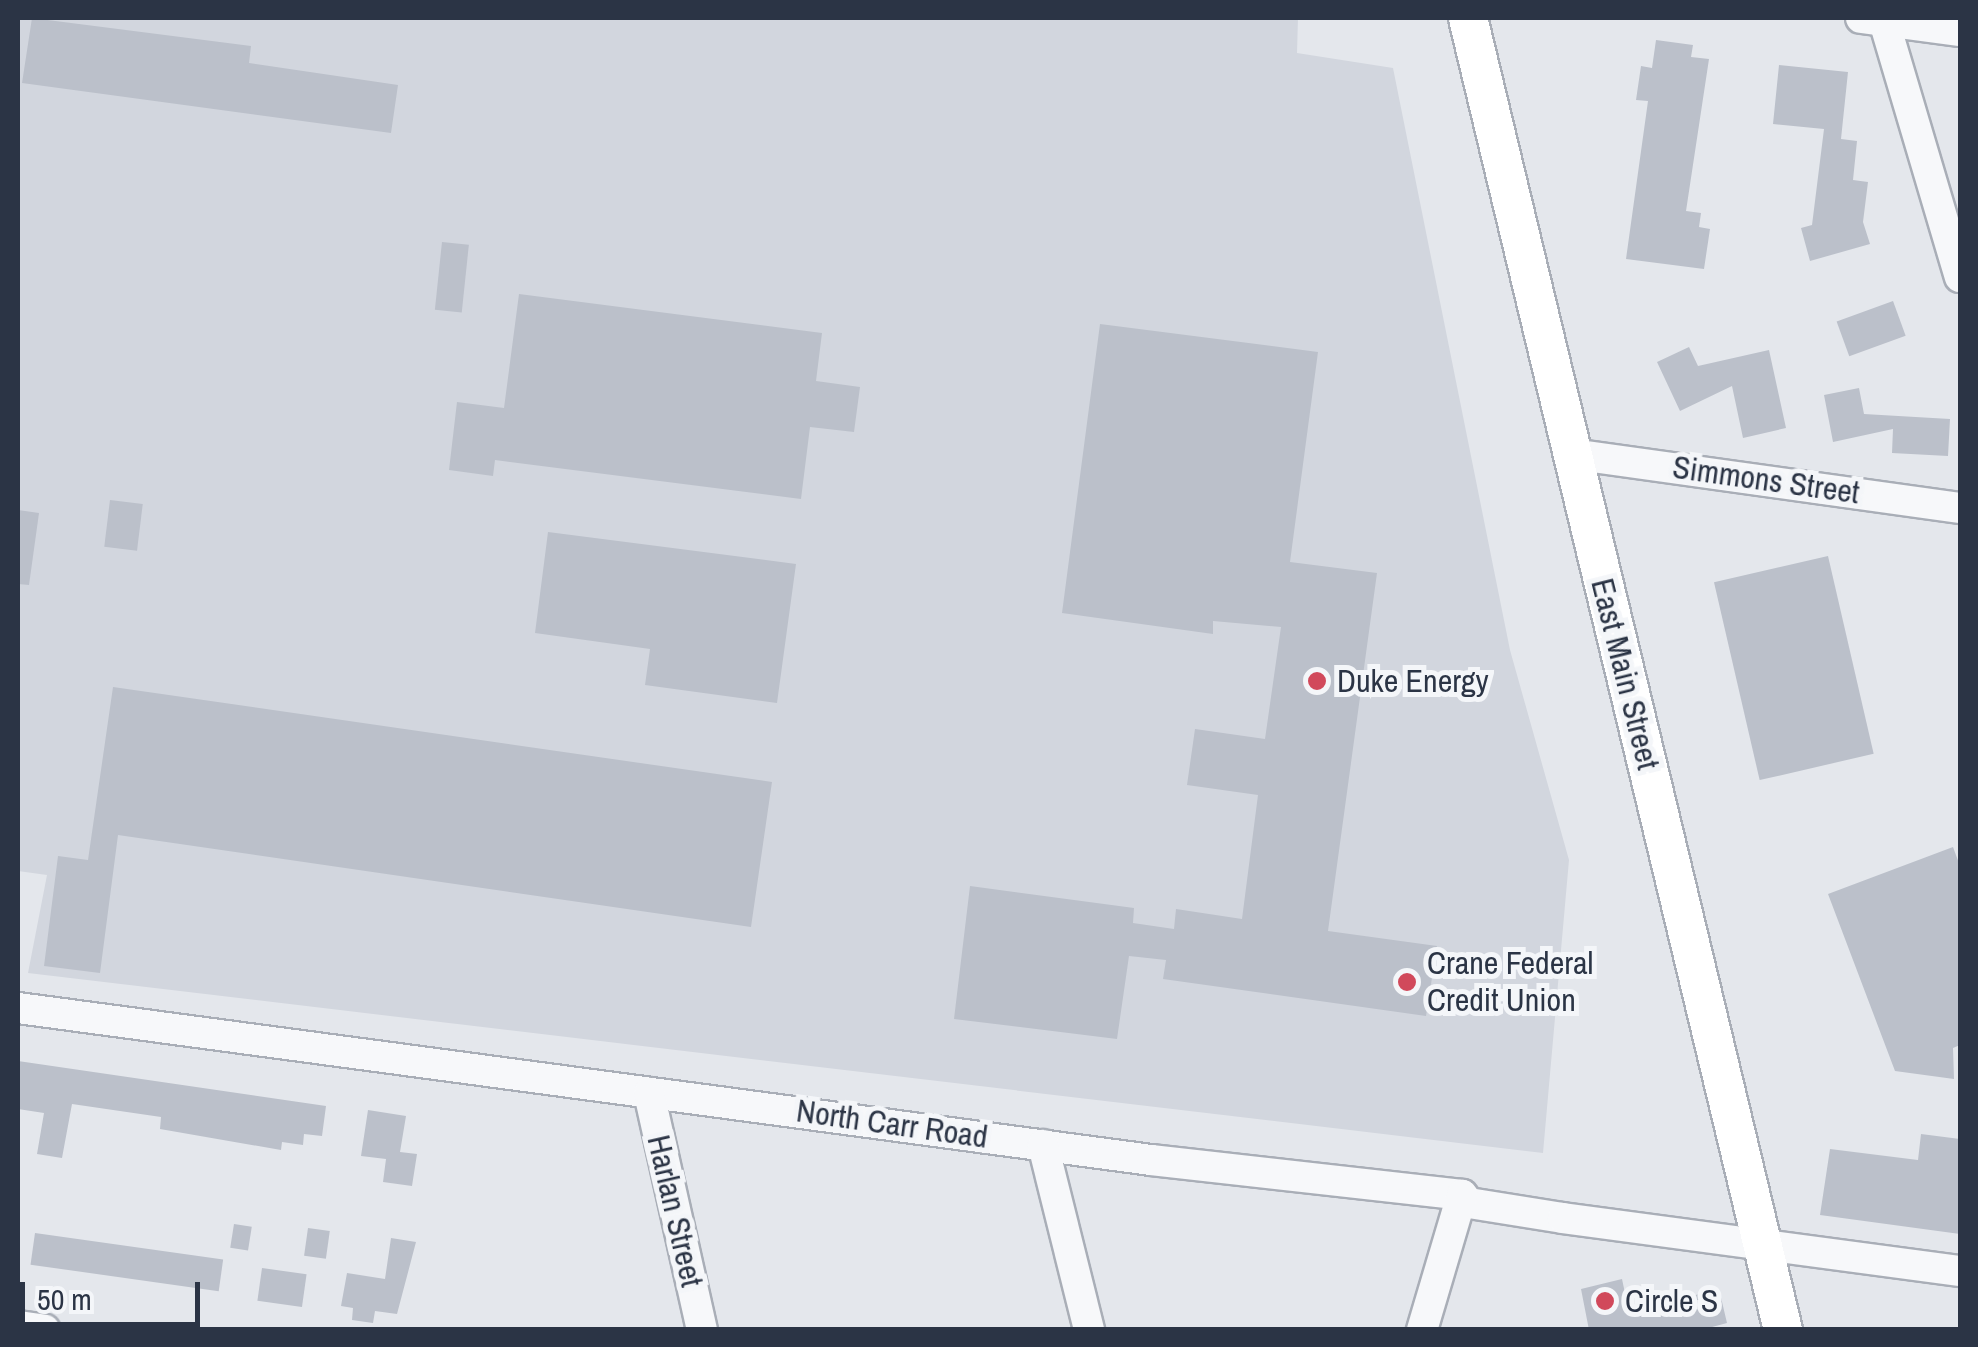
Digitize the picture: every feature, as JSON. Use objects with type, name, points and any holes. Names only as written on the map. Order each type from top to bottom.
[{"type":"main road","name":"East Main Street","points":[[1468,18],[1783,1330]]},
{"type":"street","points":[[1960,31],[1872,19],[1960,277]]},
{"type":"street","name":"Simmons Street","points":[[1571,454],[1960,508]]},
{"type":"street","name":"North Carr Road","points":[[18,1008],[1043,1145],[1462,1195],[1469,1204],[1960,1271]]},
{"type":"street","name":"Harlan Street","points":[[649,1093],[702,1330]]},
{"type":"street","points":[[1043,1145],[1089,1330]]},
{"type":"street","points":[[1422,1330],[1462,1195]]},
{"type":"street","points":[[18,1326],[45,1330]]},
{"type":"shaded area","name":"Duke Energy","points":[[18,18],[1298,18],[1297,53],[1393,68],[1510,650],[1569,860],[1543,1153],[28,973],[47,875],[18,871]]},
{"type":"building","points":[[32,18],[251,46],[249,63],[398,85],[391,133],[22,83]]},
{"type":"building","points":[[1656,40],[1693,45],[1691,57],[1709,59],[1686,211],[1701,213],[1699,227],[1710,229],[1704,269],[1626,259],[1648,101],[1636,100],[1641,66],[1652,68]]},
{"type":"building","points":[[1779,65],[1848,72],[1841,139],[1857,141],[1853,180],[1868,182],[1863,222],[1870,244],[1810,261],[1801,228],[1812,225],[1824,129],[1773,124]]},
{"type":"building","points":[[442,242],[469,245],[462,312],[435,310]]},
{"type":"building","points":[[519,294],[822,333],[816,381],[860,387],[854,432],[810,427],[801,499],[495,460],[493,476],[449,470],[457,402],[504,408]]},
{"type":"building","points":[[1893,301],[1906,336],[1849,356],[1837,322]]},
{"type":"building","name":"Duke Energy","points":[[1100,324],[1318,352],[1290,562],[1377,573],[1328,931],[1437,946],[1426,1016],[1163,979],[1166,960],[1129,956],[1117,1039],[954,1019],[970,886],[1134,908],[1133,923],[1174,929],[1176,909],[1242,919],[1258,795],[1187,785],[1195,729],[1265,739],[1281,627],[1213,621],[1213,634],[1062,613]]},
{"type":"building","points":[[1689,347],[1698,366],[1769,350],[1786,428],[1743,438],[1732,386],[1680,411],[1657,362]]},
{"type":"building","points":[[1859,388],[1864,414],[1950,419],[1948,456],[1892,453],[1893,429],[1833,442],[1824,395]]},
{"type":"building","points":[[110,500],[143,504],[137,551],[104,547]]},
{"type":"building","points":[[18,510],[39,513],[29,585],[18,584]]},
{"type":"building","points":[[548,532],[796,564],[777,703],[645,685],[650,649],[535,633]]},
{"type":"building","points":[[1828,556],[1874,754],[1760,780],[1714,582]]},
{"type":"building","points":[[113,687],[772,782],[751,927],[118,835],[100,973],[44,966],[58,856],[88,860]]},
{"type":"building","points":[[1953,847],[1960,866],[1960,1045],[1953,1048],[1954,1079],[1895,1071],[1828,894]]},
{"type":"building","points":[[18,1061],[326,1106],[322,1136],[304,1134],[303,1145],[282,1142],[281,1150],[160,1129],[161,1117],[72,1104],[62,1158],[37,1154],[44,1113],[18,1109]]},
{"type":"building","points":[[368,1110],[406,1116],[400,1152],[417,1154],[412,1186],[383,1182],[386,1159],[361,1156]]},
{"type":"building","points":[[1921,1134],[1960,1139],[1960,1234],[1820,1215],[1830,1149],[1918,1160]]},
{"type":"building","points":[[234,1224],[252,1227],[248,1251],[230,1248]]},
{"type":"building","points":[[308,1228],[330,1231],[326,1259],[304,1256]]},
{"type":"building","points":[[35,1233],[223,1259],[219,1291],[31,1265]]},
{"type":"building","points":[[391,1238],[416,1242],[397,1314],[375,1311],[373,1323],[352,1320],[353,1308],[341,1306],[347,1273],[385,1279]]},
{"type":"building","points":[[262,1268],[307,1274],[302,1307],[257,1301]]},
{"type":"building","points":[[1622,1279],[1629,1312],[1719,1289],[1727,1323],[1701,1330],[1589,1330],[1581,1289]]},
{"type":"place","name":"Duke Energy","points":[[1317,681]]},
{"type":"place","name":"Crane Federal Credit Union","points":[[1407,982]]},
{"type":"place","name":"Circle S","points":[[1605,1301]]}]
